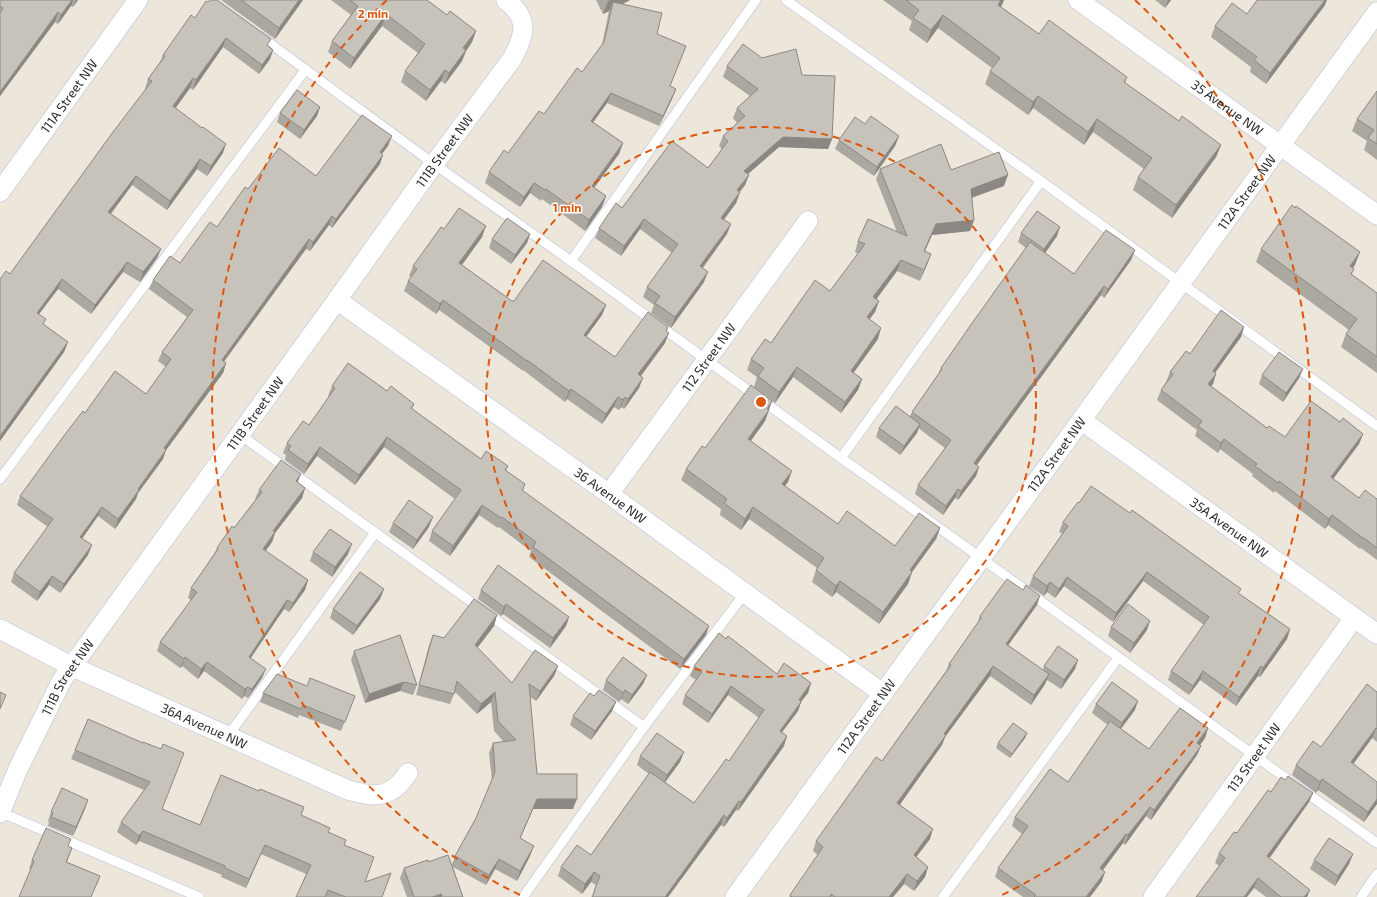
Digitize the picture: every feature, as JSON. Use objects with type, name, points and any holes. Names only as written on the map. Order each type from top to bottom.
[{"type":"street","name":"111A Street NW","points":[[0,192],[138,0]]},
{"type":"street","name":"111B Street NW","points":[[0,812],[18,769],[54,694],[71,666],[338,300],[434,164],[512,59],[523,35],[523,24],[519,13],[506,0]]},
{"type":"street","name":"35 Avenue NW","points":[[1078,0],[1377,215]]},
{"type":"street","name":"112A Street NW","points":[[735,897],[1377,12]]},
{"type":"street","name":"112 Street NW","points":[[609,494],[808,221]]},
{"type":"street","name":"36 Avenue NW","points":[[338,300],[609,494],[882,693]]},
{"type":"street","name":"35A Avenue NW","points":[[1081,420],[1377,634]]},
{"type":"street","name":"113 Street NW","points":[[1153,897],[1354,618]]},
{"type":"street","name":"36A Avenue NW","points":[[0,628],[71,666],[348,790],[365,795],[383,794],[394,789],[408,773]]},
{"type":"lane","points":[[571,261],[756,0]]},
{"type":"lane","points":[[786,0],[1041,181],[1377,426]]},
{"type":"lane","points":[[255,32],[434,164],[571,261],[841,458],[982,557],[1118,658],[1377,843]]},
{"type":"lane","points":[[0,479],[306,69]]},
{"type":"lane","points":[[841,458],[1041,181]]},
{"type":"lane","points":[[239,434],[644,727]]},
{"type":"lane","points":[[228,736],[375,533]]},
{"type":"lane","points":[[523,897],[644,727],[745,593]]},
{"type":"lane","points":[[943,897],[1118,658]]},
{"type":"lane","points":[[0,812],[199,897]]},
{"type":"lane","points":[[1360,897],[1377,874]]},
{"type":"building","points":[[0,0],[72,0],[61,15],[58,12],[0,92],[0,13],[3,8],[0,6]]},
{"type":"building","points":[[210,0],[217,0],[271,39],[267,45],[273,50],[262,65],[226,38],[196,80],[193,78],[173,106],[226,144],[211,166],[200,159],[170,201],[136,176],[108,212],[161,249],[143,272],[127,262],[95,305],[62,279],[37,313],[46,319],[43,324],[68,342],[0,436],[0,279],[6,271],[10,274],[152,81],[148,79],[165,56],[163,55],[191,15],[195,18],[206,1],[208,2]]},
{"type":"building","points":[[241,0],[299,0],[279,28]]},
{"type":"building","points":[[350,0],[427,0],[447,15],[450,11],[476,31],[463,48],[466,50],[449,73],[445,70],[430,90],[405,71],[425,44],[386,14],[354,58],[332,41],[358,6]]},
{"type":"building","points":[[906,0],[1001,0],[998,5],[1039,34],[1049,20],[1127,77],[1124,82],[1179,121],[1182,116],[1221,145],[1176,205],[1138,177],[1152,158],[1097,119],[1088,132],[1038,96],[1033,102],[990,71],[1000,58],[943,15],[931,30],[913,18],[919,10]]},
{"type":"building","points":[[1257,0],[1325,0],[1270,73],[1254,60],[1257,57],[1215,26],[1232,3],[1247,14]]},
{"type":"building","points":[[613,2],[662,13],[657,34],[686,46],[670,86],[676,89],[663,116],[611,93],[591,121],[623,143],[592,186],[606,196],[589,220],[546,189],[545,190],[534,183],[524,197],[489,172],[504,150],[508,153],[539,111],[544,114],[577,68],[582,72],[604,42]]},
{"type":"building","points":[[743,44],[762,58],[796,49],[802,75],[835,76],[832,139],[783,137],[744,171],[749,175],[737,190],[740,192],[721,218],[731,224],[700,266],[708,272],[675,317],[655,303],[660,296],[647,287],[678,244],[644,219],[624,246],[599,228],[616,203],[622,208],[672,141],[708,168],[728,141],[723,136],[745,116],[737,108],[758,89],[727,66]]},
{"type":"building","points":[[297,90],[320,107],[304,130],[280,113]]},
{"type":"building","points":[[1377,91],[1377,144],[1368,138],[1374,130],[1357,119]]},
{"type":"building","points":[[362,115],[392,136],[380,152],[383,155],[336,219],[332,216],[313,242],[309,239],[222,360],[226,363],[164,448],[166,450],[118,519],[102,507],[80,537],[92,545],[64,584],[52,576],[40,592],[14,573],[53,519],[20,496],[83,411],[85,413],[115,371],[146,394],[171,359],[162,352],[193,310],[153,280],[170,256],[180,263],[210,222],[217,227],[245,187],[248,189],[279,148],[316,176]]},
{"type":"building","points":[[871,116],[899,136],[877,167],[839,140],[855,117],[865,124]]},
{"type":"building","points":[[941,144],[951,170],[999,152],[1008,175],[971,189],[974,220],[936,224],[924,251],[931,254],[924,270],[901,260],[873,297],[879,301],[867,317],[881,328],[851,371],[862,379],[845,402],[797,367],[779,392],[758,376],[764,368],[751,359],[765,339],[771,343],[815,280],[830,291],[865,244],[858,241],[868,219],[907,236],[880,169]]},
{"type":"building","points":[[1292,205],[1295,208],[1296,206],[1360,252],[1350,266],[1354,269],[1351,274],[1377,293],[1377,357],[1346,334],[1357,319],[1261,249]]},
{"type":"building","points":[[459,208],[486,226],[459,263],[512,301],[514,301],[543,260],[606,305],[584,335],[615,357],[648,312],[668,327],[666,331],[669,333],[638,374],[643,378],[628,399],[625,397],[623,400],[618,397],[606,414],[571,389],[569,391],[443,300],[440,304],[408,281],[417,269],[413,266],[441,227],[444,229]]},
{"type":"building","points":[[1037,211],[1060,227],[1044,249],[1021,233]]},
{"type":"building","points":[[507,218],[530,234],[515,255],[492,239]]},
{"type":"building","points":[[1106,230],[1135,250],[1108,289],[1104,286],[974,463],[979,467],[961,491],[958,489],[946,506],[918,485],[951,440],[912,412],[970,326],[1030,242],[1074,274]]},
{"type":"building","points":[[1221,310],[1244,327],[1213,371],[1216,374],[1208,384],[1267,428],[1269,426],[1285,437],[1311,401],[1340,422],[1343,418],[1363,434],[1331,477],[1359,498],[1365,490],[1377,499],[1377,548],[1332,515],[1329,519],[1279,481],[1278,483],[1255,466],[1257,464],[1224,439],[1221,443],[1198,426],[1202,421],[1161,390],[1173,374],[1170,372],[1186,351],[1190,354]]},
{"type":"building","points":[[1279,352],[1303,369],[1286,393],[1262,375]]},
{"type":"building","points":[[348,363],[387,391],[391,386],[414,404],[411,408],[481,459],[486,451],[508,466],[505,470],[525,484],[522,490],[709,626],[684,659],[533,547],[536,542],[502,517],[501,518],[482,505],[453,546],[432,531],[461,490],[387,437],[359,475],[320,447],[308,464],[288,450],[291,446],[287,443],[303,421],[309,425],[335,388],[332,386]]},
{"type":"building","points":[[751,385],[772,401],[767,409],[769,410],[748,439],[792,471],[782,484],[838,524],[847,511],[895,546],[919,513],[940,528],[910,570],[912,572],[883,612],[840,581],[836,586],[816,570],[824,558],[753,507],[745,519],[724,503],[727,499],[686,469],[702,446],[705,448]]},
{"type":"building","points":[[896,406],[920,424],[904,446],[879,428]]},
{"type":"building","points":[[281,460],[301,474],[296,481],[305,488],[273,531],[275,532],[263,549],[308,580],[293,603],[287,600],[249,657],[266,669],[252,689],[247,687],[245,689],[207,662],[201,669],[185,657],[184,659],[160,642],[197,592],[191,588],[218,549],[217,548],[232,526],[234,528],[262,492],[259,490]]},
{"type":"building","points":[[1091,486],[1130,513],[1132,510],[1241,589],[1238,593],[1290,629],[1263,668],[1261,666],[1239,697],[1203,671],[1193,686],[1171,671],[1209,617],[1147,572],[1116,613],[1067,577],[1059,589],[1050,582],[1047,586],[1033,576],[1068,526],[1063,522]]},
{"type":"building","points":[[409,500],[433,517],[417,540],[393,523]]},
{"type":"building","points":[[330,529],[352,544],[335,567],[313,552]]},
{"type":"building","points":[[498,565],[569,617],[553,638],[506,604],[504,607],[481,590]]},
{"type":"building","points":[[360,572],[384,589],[357,626],[333,609]]},
{"type":"building","points":[[1007,579],[1023,590],[1026,585],[1040,596],[1006,644],[1049,674],[1034,695],[993,666],[897,803],[933,829],[914,855],[928,867],[917,881],[907,874],[889,897],[835,897],[831,894],[830,897],[792,897],[790,895],[823,847],[816,841],[876,757],[882,761],[951,665],[949,664],[981,618],[980,616]]},
{"type":"building","points":[[474,599],[497,615],[475,645],[512,683],[535,650],[558,666],[540,691],[529,684],[537,774],[577,774],[577,799],[537,799],[520,838],[534,846],[520,871],[499,859],[489,875],[455,856],[476,818],[495,772],[493,743],[516,740],[498,721],[495,692],[481,704],[457,681],[454,694],[419,685],[433,635],[444,638]]},
{"type":"building","points":[[1128,604],[1150,621],[1134,643],[1111,627]]},
{"type":"building","points":[[719,633],[726,639],[728,636],[777,674],[784,663],[811,683],[799,700],[801,702],[780,731],[787,736],[741,802],[739,801],[727,818],[724,815],[665,897],[592,897],[600,876],[594,872],[585,884],[561,867],[577,845],[591,855],[650,772],[694,803],[726,759],[729,761],[764,710],[731,686],[712,714],[685,695],[702,672],[694,666]]},
{"type":"building","points":[[400,635],[417,685],[404,682],[369,694],[354,651]]},
{"type":"building","points":[[1058,646],[1078,660],[1064,680],[1044,666]]},
{"type":"building","points":[[623,657],[647,675],[632,695],[625,690],[623,693],[606,680]]},
{"type":"building","points":[[277,674],[307,686],[310,678],[355,696],[345,722],[303,705],[301,709],[263,693]]},
{"type":"building","points":[[1112,682],[1138,701],[1122,723],[1096,704]]},
{"type":"building","points":[[1367,684],[1377,692],[1377,729],[1376,728],[1351,762],[1377,782],[1377,799],[1368,812],[1322,779],[1320,782],[1296,765],[1313,741],[1321,747]]},
{"type":"building","points":[[599,690],[616,702],[595,731],[573,716],[590,693],[594,696]]},
{"type":"building","points":[[0,692],[6,695],[0,709]]},
{"type":"building","points":[[1180,708],[1208,728],[1197,743],[1201,746],[1154,810],[1150,807],[1128,835],[1126,834],[1100,868],[1105,872],[1086,897],[1034,897],[1036,895],[998,868],[1028,826],[1015,817],[1050,769],[1068,782],[1110,721],[1149,749]]},
{"type":"building","points":[[88,719],[143,743],[161,749],[163,744],[184,753],[162,809],[200,825],[221,775],[259,791],[260,789],[304,807],[301,815],[330,828],[328,832],[346,840],[344,845],[374,857],[365,882],[391,873],[382,897],[346,897],[328,890],[325,897],[296,897],[311,865],[265,845],[249,879],[225,868],[225,866],[143,831],[139,836],[121,822],[150,782],[75,750]]},
{"type":"building","points":[[1013,723],[1027,733],[1012,754],[998,743]]},
{"type":"building","points":[[657,733],[684,752],[667,775],[640,756]]},
{"type":"building","points":[[1288,776],[1313,793],[1267,856],[1310,890],[1304,897],[1281,897],[1258,878],[1244,897],[1196,897],[1225,858],[1219,853],[1234,832],[1237,833],[1268,790],[1271,792],[1281,777],[1285,780]]},
{"type":"building","points":[[62,788],[88,800],[76,827],[51,817],[53,813],[51,812]]},
{"type":"building","points":[[46,828],[71,839],[68,846],[72,848],[66,862],[100,876],[91,897],[19,897],[34,861],[32,860]]},
{"type":"building","points":[[1329,838],[1353,854],[1338,876],[1314,860]]},
{"type":"building","points":[[448,855],[463,897],[441,897],[442,894],[432,897],[414,897],[404,868]]}]
